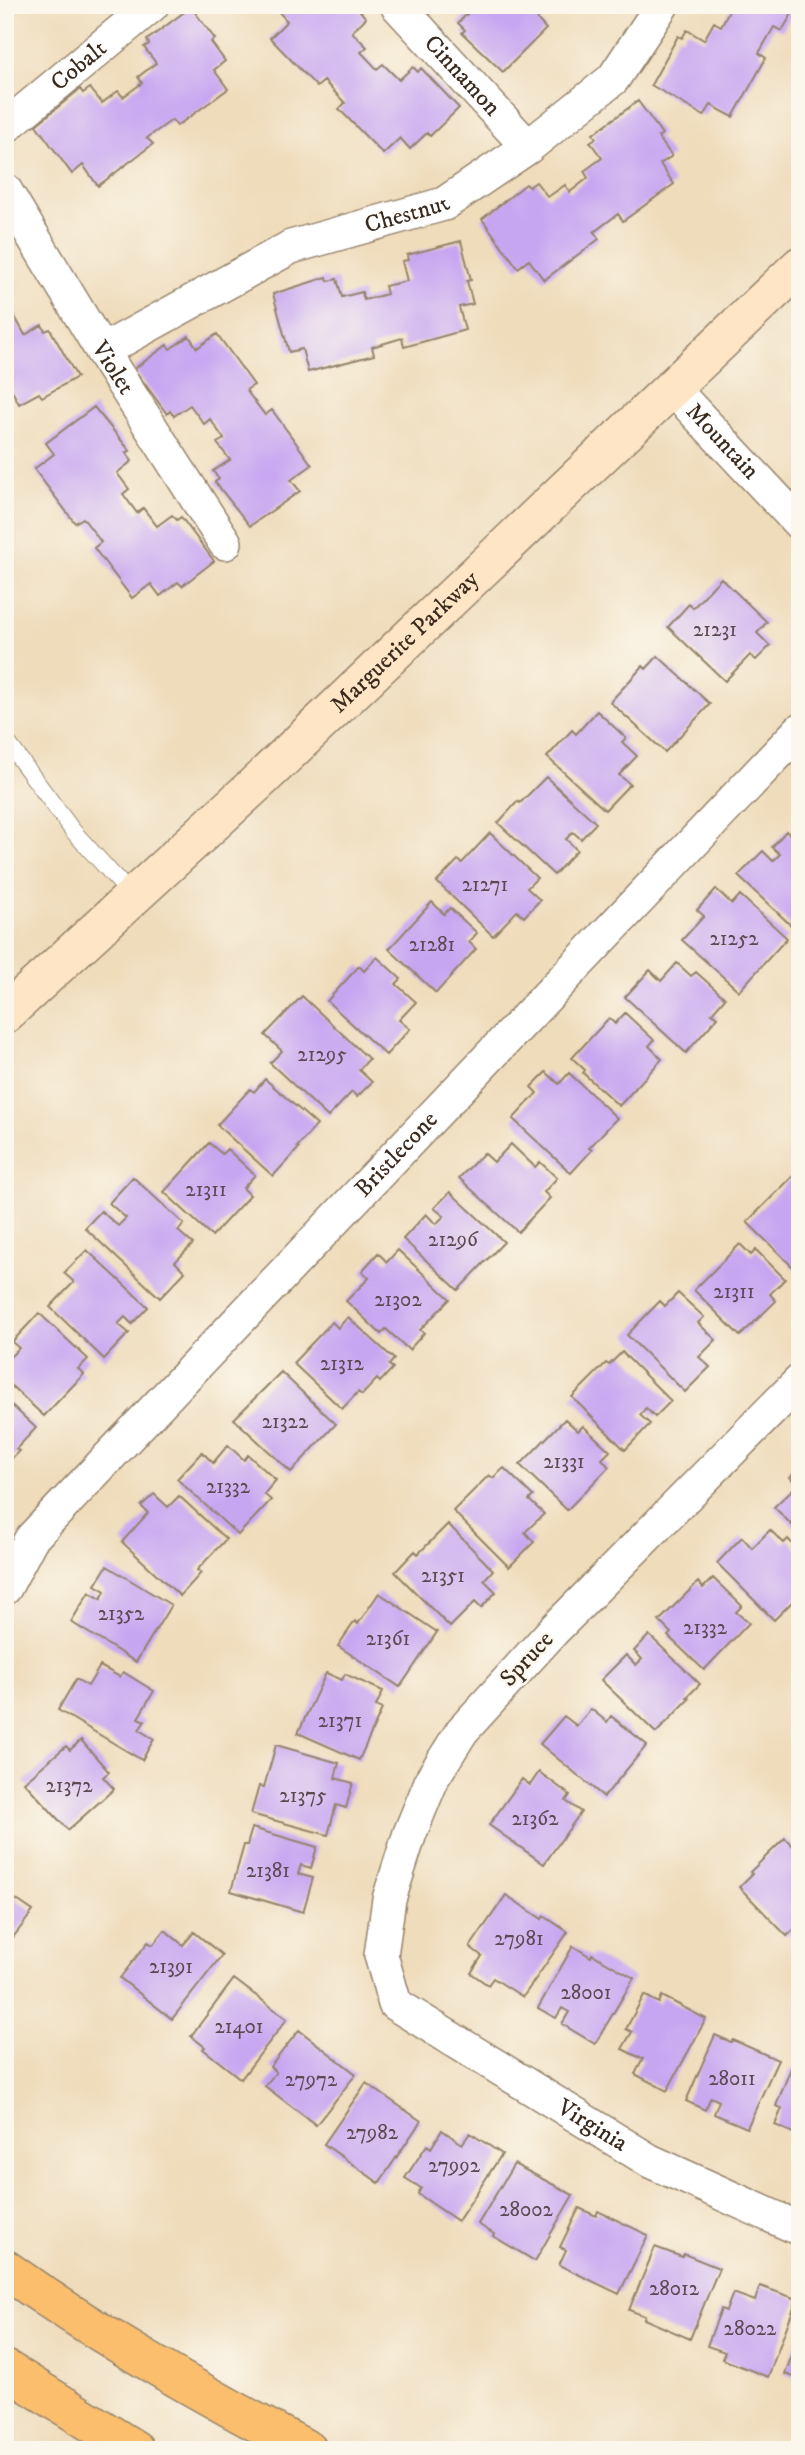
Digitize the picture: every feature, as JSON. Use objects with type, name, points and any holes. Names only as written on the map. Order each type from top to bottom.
[{"type":"main road","name":"Marguerite Parkway","points":[[5,1014],[258,782],[800,266]]},
{"type":"main road","points":[[5,2269],[189,2385],[308,2450]]},
{"type":"main road","points":[[5,2369],[135,2450]]},
{"type":"street","name":"Cobalt","points":[[5,127],[152,5]]},
{"type":"street","name":"Cinnamon","points":[[397,5],[528,147]]},
{"type":"street","name":"Chestnut","points":[[102,351],[291,247],[444,204],[528,147],[613,79],[662,5]]},
{"type":"street","name":"Violet","points":[[5,190],[102,351],[225,542]]},
{"type":"street","name":"Mountain","points":[[673,389],[800,523]]},
{"type":"street","name":"Bristlecone","points":[[5,1588],[31,1539],[800,730]]},
{"type":"street","name":"Spruce","points":[[394,2004],[381,1955],[389,1899],[410,1833],[433,1777],[462,1731],[554,1630],[800,1381]]},
{"type":"street","name":"Virginia","points":[[394,2004],[650,2161],[800,2230]]},
{"type":"lane","points":[[5,739],[73,831],[133,897]]},
{"type":"building","points":[[284,5],[360,5],[363,8],[360,11],[366,18],[352,32],[367,47],[361,52],[377,69],[383,64],[399,80],[413,67],[418,72],[421,68],[459,108],[430,136],[427,133],[410,149],[400,138],[383,154],[339,109],[345,103],[324,81],[317,87],[270,38],[287,21],[278,11]]},
{"type":"building","points":[[468,5],[551,5],[537,19],[546,29],[503,72],[462,33],[465,30],[458,23],[472,9]]},
{"type":"building","points":[[732,5],[797,5],[782,31],[774,27],[759,53],[766,58],[733,117],[711,105],[704,116],[651,85],[678,36],[682,38],[687,30],[704,40],[714,22],[721,26]]},
{"type":"building","points":[[191,7],[215,39],[211,42],[225,61],[214,70],[228,89],[177,126],[172,120],[147,138],[153,144],[98,186],[83,165],[72,174],[36,125],[80,89],[83,93],[90,88],[102,103],[118,91],[123,97],[142,83],[138,77],[156,63],[144,47],[149,44],[147,40]]},
{"type":"building","points":[[638,101],[662,134],[658,137],[672,156],[660,164],[674,184],[623,221],[618,214],[594,232],[599,239],[544,280],[529,260],[518,268],[482,219],[526,184],[529,187],[536,182],[548,197],[565,185],[570,192],[588,178],[584,171],[602,158],[590,142],[596,138],[593,134]]},
{"type":"building","points":[[461,241],[471,280],[467,281],[473,304],[459,307],[465,330],[404,347],[402,338],[372,347],[374,355],[308,372],[302,349],[289,352],[273,294],[327,277],[328,281],[337,279],[342,297],[362,292],[364,300],[387,294],[385,286],[407,281],[402,261],[408,260],[407,255]]},
{"type":"building","points":[[14,315],[25,335],[42,325],[45,331],[50,329],[77,377],[42,397],[39,393],[19,404],[12,391],[5,395],[5,320]]},
{"type":"building","points":[[217,334],[254,385],[246,390],[265,415],[272,410],[312,465],[291,480],[300,491],[250,526],[215,482],[219,479],[213,471],[230,460],[217,443],[224,439],[210,419],[204,424],[190,405],[174,416],[170,411],[167,414],[134,369],[167,345],[170,349],[189,336],[197,348]]},
{"type":"building","points":[[94,407],[130,451],[126,453],[132,461],[117,473],[129,489],[123,494],[137,513],[143,508],[157,526],[172,515],[177,520],[181,517],[214,561],[182,586],[178,582],[160,596],[151,584],[132,598],[94,548],[101,542],[83,518],[75,523],[34,469],[54,454],[46,443]]},
{"type":"building","points":[[721,578],[767,622],[757,633],[770,646],[756,660],[750,655],[725,681],[668,627],[689,604],[693,608]]},
{"type":"building","points":[[658,656],[710,704],[665,752],[610,702],[643,666],[646,669]]},
{"type":"building","points":[[597,711],[626,738],[622,742],[637,756],[619,775],[630,784],[605,810],[547,757],[572,730],[576,734]]},
{"type":"building","points":[[546,777],[596,823],[581,839],[573,832],[566,839],[577,850],[554,875],[498,823]]},
{"type":"building","points":[[786,831],[800,843],[800,922],[794,928],[738,876],[763,851],[773,861],[780,854],[772,847]]},
{"type":"building","points":[[490,833],[537,878],[527,888],[540,900],[524,917],[517,911],[493,936],[437,882],[458,860],[462,863]]},
{"type":"building","points":[[716,889],[732,904],[740,895],[787,938],[739,991],[682,940],[704,916],[697,910]]},
{"type":"building","points":[[432,902],[444,914],[450,908],[477,933],[469,942],[476,949],[436,993],[389,949]]},
{"type":"building","points":[[377,957],[401,979],[396,984],[416,1002],[399,1020],[410,1029],[386,1055],[327,1001],[359,966],[364,971]]},
{"type":"building","points":[[677,963],[691,976],[696,972],[725,998],[712,1013],[718,1017],[686,1053],[625,997],[650,970],[661,981]]},
{"type":"building","points":[[302,996],[369,1059],[359,1070],[372,1082],[357,1097],[352,1092],[328,1117],[270,1063],[282,1051],[265,1035]]},
{"type":"building","points":[[625,1013],[654,1040],[649,1046],[662,1059],[619,1106],[583,1073],[585,1070],[572,1058],[609,1018],[615,1024]]},
{"type":"building","points":[[546,1072],[559,1084],[569,1073],[617,1118],[589,1148],[592,1150],[571,1173],[513,1119],[537,1093],[531,1087]]},
{"type":"building","points":[[265,1079],[317,1125],[273,1176],[217,1125],[250,1089],[254,1092]]},
{"type":"building","points":[[209,1143],[222,1154],[227,1149],[255,1175],[243,1188],[250,1195],[212,1236],[164,1192]]},
{"type":"building","points":[[511,1144],[535,1167],[540,1162],[557,1178],[544,1192],[550,1198],[518,1232],[459,1178],[484,1153],[494,1162]]},
{"type":"building","points":[[794,1175],[800,1181],[800,1274],[747,1222]]},
{"type":"building","points":[[133,1177],[184,1224],[178,1231],[193,1244],[175,1262],[185,1272],[160,1298],[85,1228],[101,1211],[118,1226],[126,1218],[109,1203]]},
{"type":"building","points":[[450,1192],[504,1242],[458,1290],[403,1239],[426,1214],[436,1224],[444,1216],[434,1208]]},
{"type":"building","points":[[740,1244],[751,1255],[756,1250],[785,1279],[770,1294],[776,1301],[740,1336],[694,1290]]},
{"type":"building","points":[[87,1250],[148,1307],[132,1324],[125,1317],[118,1324],[129,1333],[104,1359],[50,1307],[74,1282],[64,1273]]},
{"type":"building","points":[[398,1250],[450,1299],[420,1330],[424,1333],[409,1350],[386,1329],[381,1334],[346,1301],[369,1278],[362,1271],[378,1253],[387,1262]]},
{"type":"building","points":[[678,1293],[704,1317],[698,1323],[716,1340],[699,1357],[710,1367],[685,1392],[627,1335],[660,1301],[665,1306]]},
{"type":"building","points":[[39,1313],[88,1359],[78,1369],[84,1374],[44,1416],[5,1380],[5,1362],[19,1348],[12,1342]]},
{"type":"building","points":[[348,1317],[394,1359],[389,1365],[393,1368],[380,1382],[377,1379],[362,1395],[358,1392],[342,1409],[293,1363],[332,1322],[338,1328]]},
{"type":"building","points":[[622,1352],[671,1401],[655,1417],[646,1408],[640,1415],[650,1424],[625,1450],[572,1397],[606,1363],[609,1365]]},
{"type":"building","points":[[281,1372],[336,1424],[291,1472],[234,1419]]},
{"type":"building","points":[[5,1399],[36,1428],[5,1465]]},
{"type":"building","points":[[565,1419],[578,1431],[583,1426],[610,1451],[602,1459],[609,1467],[567,1510],[520,1465]]},
{"type":"building","points":[[228,1445],[244,1460],[248,1455],[276,1480],[264,1494],[271,1500],[238,1535],[177,1479],[202,1452],[213,1463]]},
{"type":"building","points":[[800,1467],[800,1533],[774,1507],[797,1485],[790,1477]]},
{"type":"building","points":[[504,1468],[533,1496],[529,1500],[544,1514],[525,1532],[534,1542],[509,1567],[453,1511],[489,1475],[493,1478]]},
{"type":"building","points":[[154,1494],[168,1507],[179,1496],[226,1539],[197,1570],[201,1573],[180,1596],[122,1542],[148,1513],[141,1506]]},
{"type":"building","points":[[448,1524],[493,1570],[484,1580],[496,1592],[481,1608],[475,1602],[450,1627],[395,1572],[415,1551],[418,1554]]},
{"type":"building","points":[[770,1530],[784,1543],[788,1539],[800,1552],[800,1594],[774,1620],[717,1563],[742,1537],[752,1548]]},
{"type":"building","points":[[107,1566],[171,1605],[136,1662],[71,1622],[89,1592],[101,1599],[105,1591],[95,1585]]},
{"type":"building","points":[[713,1578],[742,1606],[736,1612],[749,1623],[704,1670],[668,1636],[671,1633],[659,1621],[698,1582],[703,1588]]},
{"type":"building","points":[[379,1593],[437,1632],[400,1687],[338,1646],[355,1621],[358,1624]]},
{"type":"building","points":[[649,1635],[700,1684],[656,1733],[601,1680],[626,1655],[636,1665],[642,1659],[634,1651]]},
{"type":"building","points":[[100,1666],[120,1677],[123,1672],[154,1691],[138,1718],[145,1721],[139,1730],[154,1739],[142,1760],[58,1710],[76,1679],[88,1686]]},
{"type":"building","points":[[326,1673],[342,1680],[345,1674],[383,1691],[376,1706],[382,1709],[359,1760],[298,1733]]},
{"type":"building","points":[[591,1709],[607,1722],[611,1716],[647,1745],[604,1797],[540,1744],[564,1716],[577,1726]]},
{"type":"building","points":[[81,1740],[109,1772],[103,1777],[114,1789],[68,1830],[24,1782],[66,1746],[70,1750]]},
{"type":"building","points":[[276,1745],[339,1763],[335,1778],[353,1783],[346,1808],[336,1805],[328,1835],[251,1814],[259,1786],[264,1787]]},
{"type":"building","points":[[539,1772],[570,1795],[566,1801],[581,1812],[544,1864],[489,1825],[522,1779],[530,1785]]},
{"type":"building","points":[[252,1828],[317,1847],[311,1868],[301,1865],[298,1874],[313,1878],[303,1912],[231,1891],[244,1845],[247,1845]]},
{"type":"building","points":[[785,1838],[800,1853],[800,1910],[796,1913],[800,1917],[800,1924],[787,1936],[739,1887],[752,1874],[750,1872]]},
{"type":"building","points":[[506,1895],[542,1919],[544,1916],[568,1932],[523,1997],[493,1978],[488,1985],[471,1973],[482,1956],[470,1947]]},
{"type":"building","points":[[14,1898],[33,1911],[5,1948],[5,1902],[9,1904]]},
{"type":"building","points":[[165,1930],[183,1945],[194,1932],[222,1955],[172,2019],[120,1978],[148,1942],[153,1945]]},
{"type":"building","points":[[573,1946],[634,1978],[595,2044],[562,2024],[569,2012],[562,2008],[556,2018],[538,2008]]},
{"type":"building","points":[[234,1979],[287,2019],[241,2079],[191,2036]]},
{"type":"building","points":[[644,1995],[659,2003],[662,1996],[706,2019],[667,2091],[635,2074],[643,2059],[622,2049],[632,2032],[626,2029]]},
{"type":"building","points":[[299,2030],[356,2074],[316,2125],[265,2086],[276,2072],[270,2067]]},
{"type":"building","points":[[715,2035],[778,2060],[747,2128],[714,2114],[719,2101],[711,2097],[705,2110],[686,2101]]},
{"type":"building","points":[[791,2068],[800,2071],[800,2151],[793,2149],[798,2135],[775,2125],[782,2108],[776,2106]]},
{"type":"building","points":[[366,2083],[421,2121],[379,2183],[324,2144]]},
{"type":"building","points":[[442,2130],[462,2144],[470,2133],[502,2154],[458,2221],[418,2194],[421,2188],[405,2178],[427,2145],[431,2148]]},
{"type":"building","points":[[514,2164],[573,2195],[535,2261],[478,2224]]},
{"type":"building","points":[[579,2208],[596,2216],[598,2211],[648,2235],[619,2294],[559,2265],[566,2250],[560,2247]]},
{"type":"building","points":[[655,2247],[682,2257],[684,2254],[719,2268],[690,2339],[629,2310]]},
{"type":"building","points":[[760,2286],[797,2299],[768,2377],[722,2359],[725,2352],[707,2346],[721,2309],[726,2311],[733,2293],[755,2301]]},
{"type":"building","points":[[800,2334],[800,2379],[785,2374]]}]
